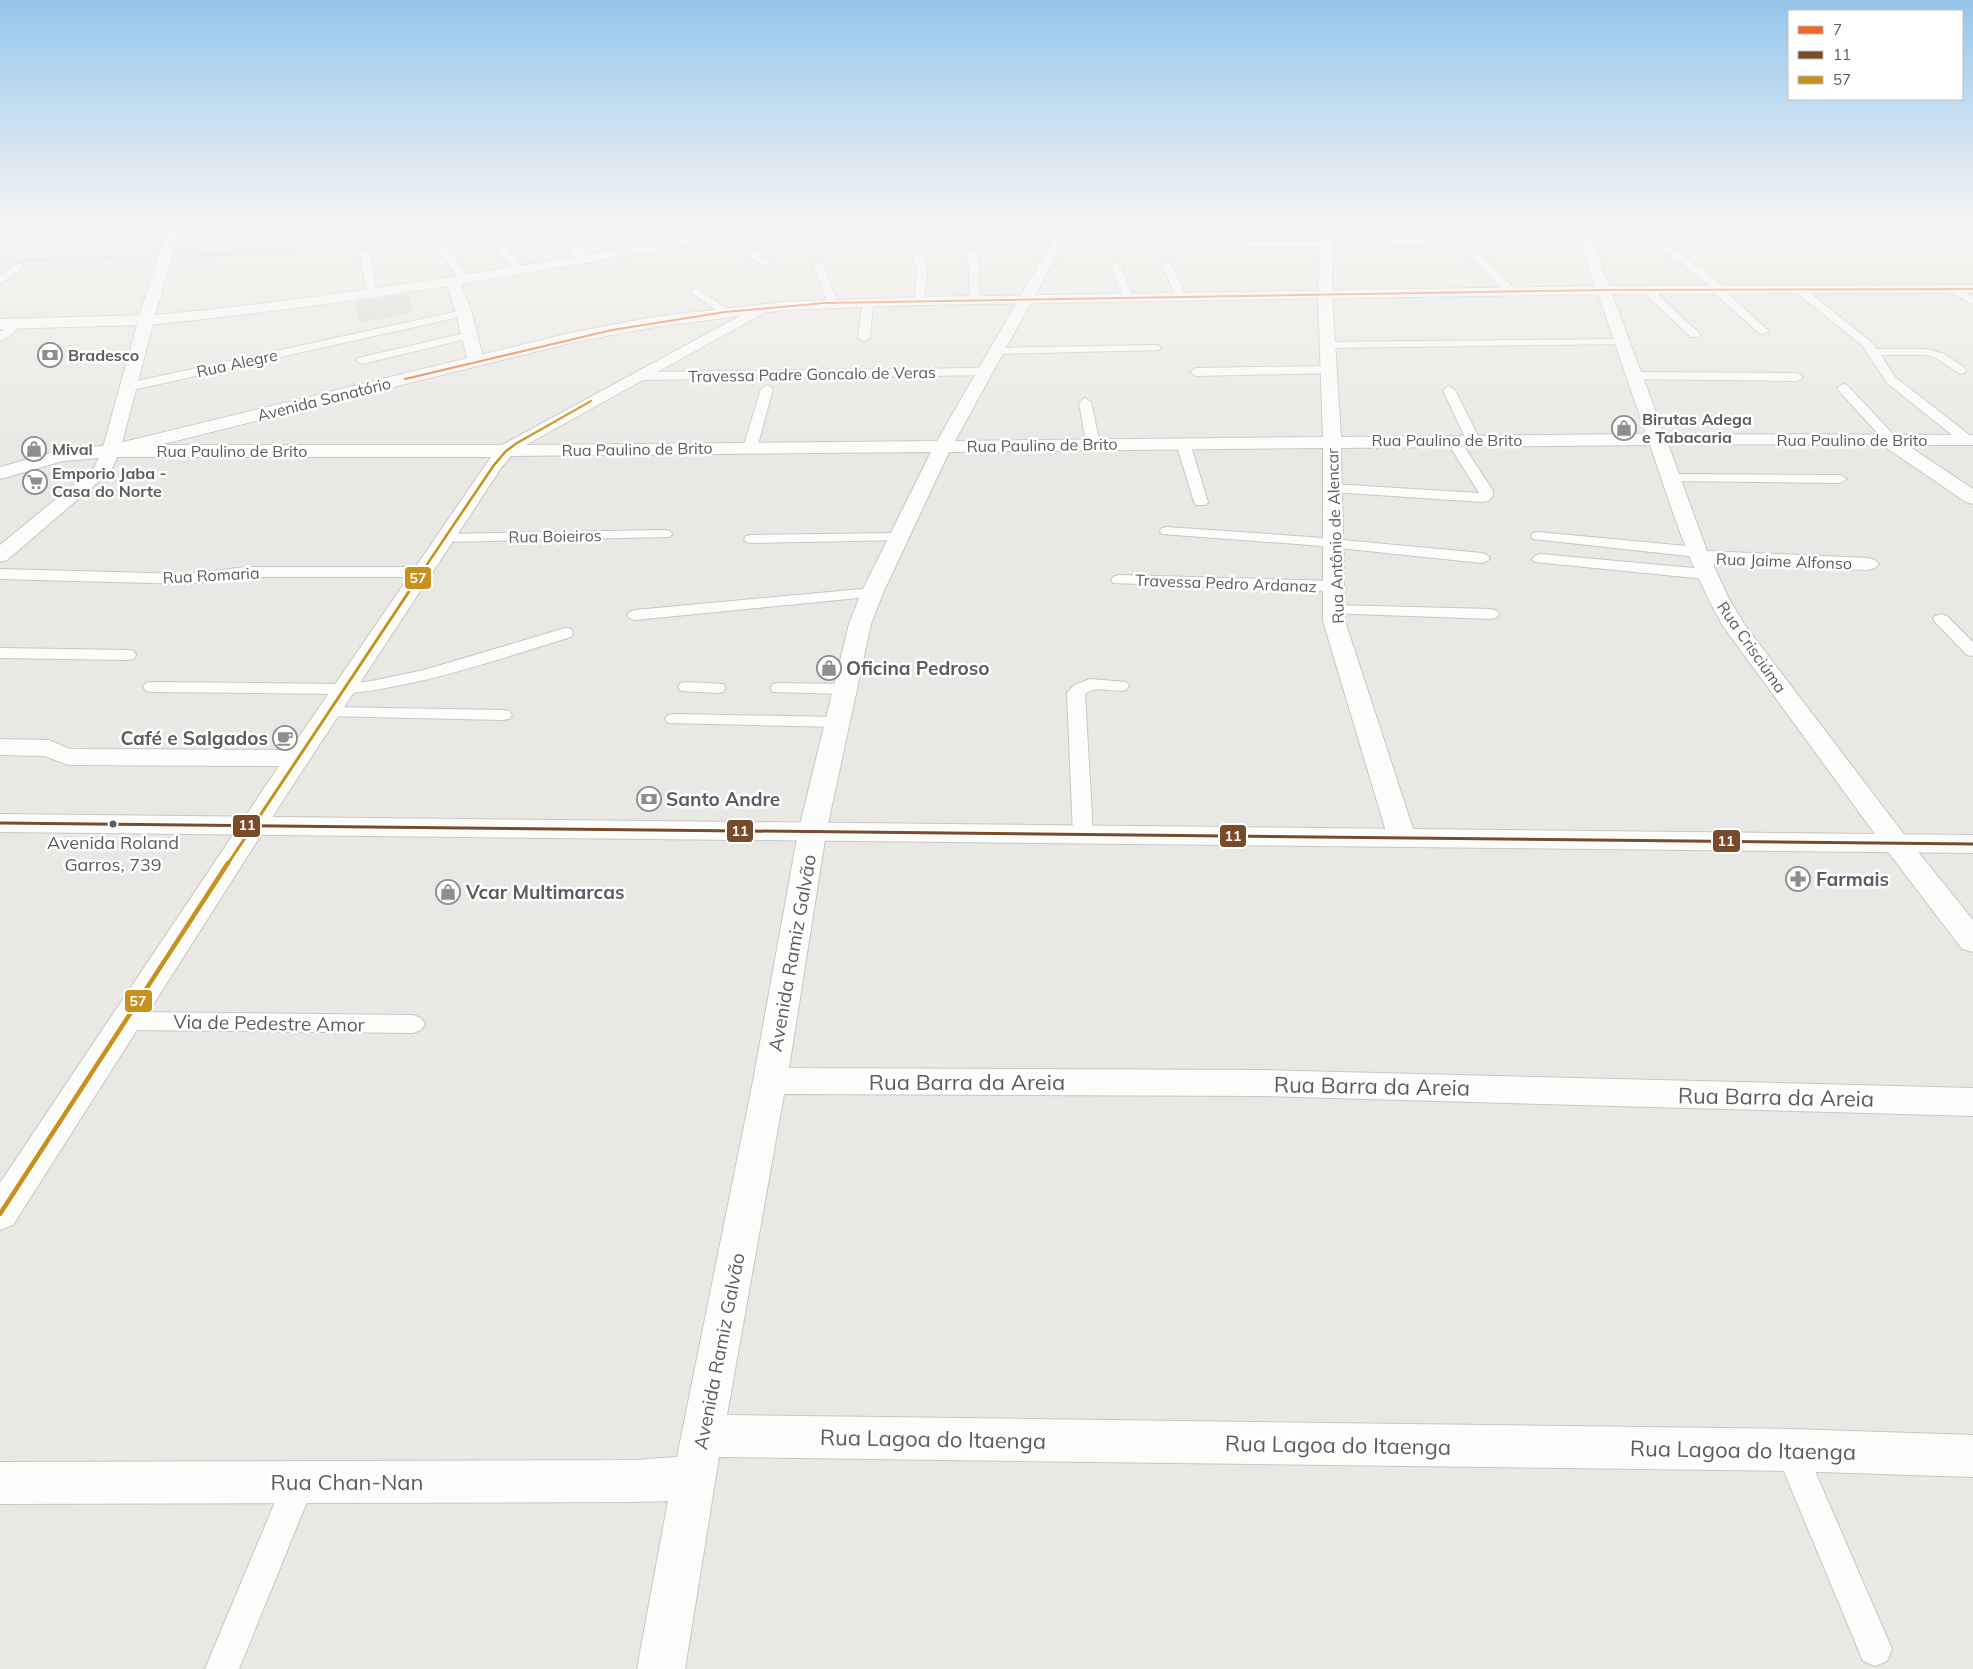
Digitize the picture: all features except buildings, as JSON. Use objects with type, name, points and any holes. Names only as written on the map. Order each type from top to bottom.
[{"type":"street","points":[[0,556],[102,471],[112,451],[151,302]]},
{"type":"street","points":[[0,324],[146,320],[205,316],[307,302]]},
{"type":"street","points":[[463,302],[476,362]]},
{"type":"street","name":"Avenida Sanatório","points":[[162,445],[476,362],[612,330],[762,308],[874,302]]},
{"type":"street","name":"Avenida Ramiz Galvão","points":[[661,1669],[694,1478],[770,1081],[812,832],[860,624],[872,593],[943,446],[1023,302]]},
{"type":"street","name":"Rua Antônio de Alencar","points":[[1325,302],[1332,441],[1334,621],[1402,838]]},
{"type":"street","name":"Rua Crisciúma","points":[[1608,302],[1700,561],[1734,626],[1896,843],[1973,941]]},
{"type":"street","points":[[0,1214],[252,826],[494,465],[506,451],[530,436],[762,308]]},
{"type":"street","name":"Rua Paulino de Brito","points":[[0,473],[62,456],[162,445],[506,451],[1453,440],[1970,440]]},
{"type":"street","points":[[1888,441],[1973,498]]},
{"type":"street","name":"Rua Jaime Alfonso","points":[[1700,561],[1868,564]]},
{"type":"street","points":[[0,746],[49,748],[69,757],[298,758]]},
{"type":"street","points":[[0,824],[1973,844]]},
{"type":"street","name":"Rua Barra da Areia","points":[[770,1081],[1261,1083],[1973,1102]]},
{"type":"street","name":"Rua Lagoa do Itaenga","points":[[702,1436],[1790,1450],[1973,1456]]},
{"type":"street","name":"Rua Chan-Nan","points":[[0,1484],[625,1481],[694,1478]]},
{"type":"lane","points":[[711,302],[725,312]]},
{"type":"lane","points":[[864,338],[868,302]]},
{"type":"lane","points":[[1660,302],[1695,335]]},
{"type":"lane","points":[[1732,302],[1763,331]]},
{"type":"lane","points":[[1814,302],[1866,343],[1874,352],[1891,380],[1970,440]]},
{"type":"lane","name":"Rua Alegre","points":[[128,387],[464,313]]},
{"type":"lane","points":[[0,338],[18,324]]},
{"type":"lane","points":[[362,360],[470,335]]},
{"type":"lane","points":[[1327,345],[1623,342]]},
{"type":"lane","name":"Travessa Padre Goncalo de Veras","points":[[638,376],[990,362],[1154,348]]},
{"type":"lane","points":[[1874,352],[1927,352],[1940,356],[1960,370]]},
{"type":"lane","points":[[1196,372],[1329,370]]},
{"type":"lane","points":[[1636,376],[1797,377]]},
{"type":"lane","points":[[1843,388],[1886,435],[1888,441]]},
{"type":"lane","points":[[750,448],[768,389]]},
{"type":"lane","points":[[1449,390],[1472,440]]},
{"type":"lane","points":[[1085,402],[1093,444]]},
{"type":"lane","points":[[1332,488],[1483,498],[1486,496],[1486,491],[1453,440]]},
{"type":"lane","points":[[1183,443],[1201,502]]},
{"type":"lane","points":[[1672,478],[1840,479]]},
{"type":"lane","points":[[1167,531],[1482,558]]},
{"type":"lane","name":"Rua Boieiros","points":[[445,538],[664,534]]},
{"type":"lane","points":[[1538,536],[1700,561]]},
{"type":"lane","points":[[751,539],[900,538]]},
{"type":"lane","points":[[1540,559],[1700,561]]},
{"type":"lane","name":"Rua Romaria","points":[[0,574],[188,579],[245,572],[423,572]]},
{"type":"lane","name":"Travessa Pedro Ardanaz","points":[[1119,580],[1333,586]]},
{"type":"lane","points":[[635,615],[872,593]]},
{"type":"lane","points":[[1334,610],[1491,614]]},
{"type":"lane","points":[[1941,620],[1973,651]]},
{"type":"lane","points":[[152,687],[367,688],[565,633]]},
{"type":"lane","points":[[0,654],[128,655]]},
{"type":"lane","points":[[1083,834],[1076,693],[1079,688],[1085,685],[1120,686]]},
{"type":"lane","points":[[687,687],[717,688]]},
{"type":"lane","points":[[780,688],[845,689]]},
{"type":"lane","points":[[329,712],[503,716]]},
{"type":"lane","points":[[674,720],[838,722]]},
{"type":"lane","name":"Via de Pedestre Amor","points":[[125,1021],[413,1024]]},
{"type":"lane","points":[[1790,1450],[1875,1649]]},
{"type":"lane","points":[[222,1669],[299,1482]]},
{"type":"shaded area","points":[[354,302],[410,302],[414,312],[360,323]]},
{"type":"transit line","name":"7","points":[[405,379],[612,330],[725,312],[825,303],[892,302]]},
{"type":"transit line","name":"57","points":[[0,1214],[274,793],[494,465],[506,451],[517,443],[591,401]]},
{"type":"transit line","name":"11","points":[[0,823],[1973,844]]},
{"type":"place","name":"Bradesco","points":[[50,355]]},
{"type":"place","name":"Birutas Adega e Tabacaria","points":[[1624,428]]},
{"type":"place","name":"Mival","points":[[34,449]]},
{"type":"place","name":"Emporio Jaba - Casa do Norte","points":[[35,482]]},
{"type":"place","name":"Oficina Pedroso","points":[[829,668]]},
{"type":"place","name":"Café e Salgados","points":[[285,738]]},
{"type":"place","name":"Santo Andre","points":[[649,799]]},
{"type":"place","name":"Avenida Roland Garros, 739","points":[[113,824]]},
{"type":"place","name":"Farmais","points":[[1798,879]]},
{"type":"place","name":"Vcar Multimarcas","points":[[448,892]]}]
